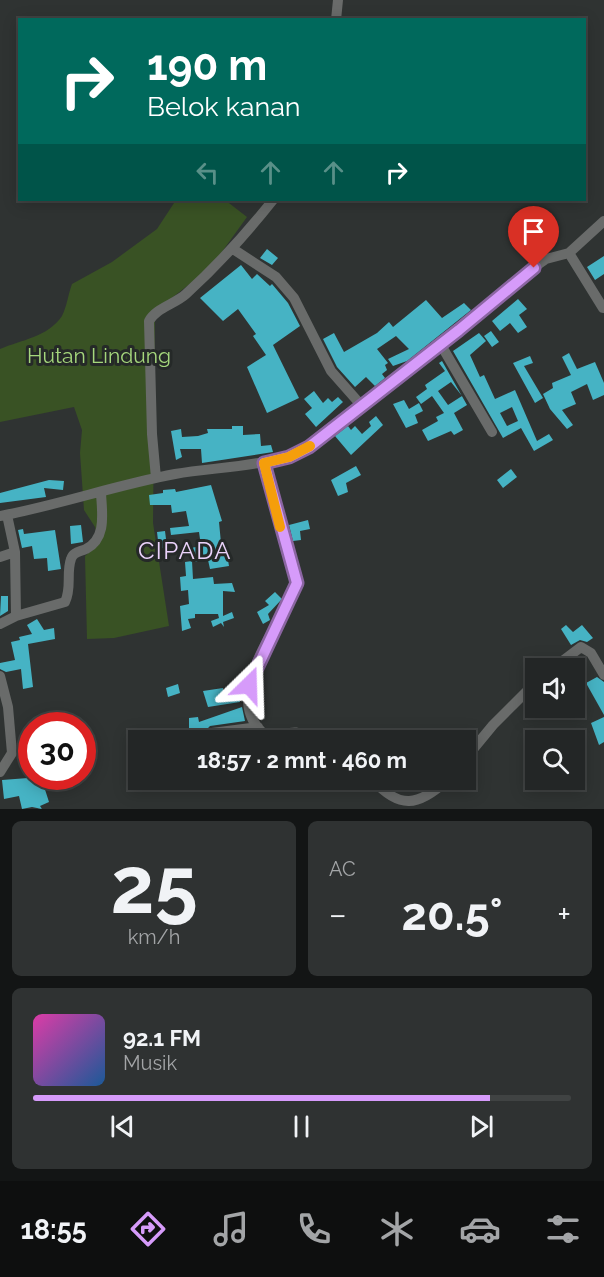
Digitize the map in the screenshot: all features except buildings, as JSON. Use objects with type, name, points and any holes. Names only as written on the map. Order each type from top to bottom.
[{"type":"street","points":[[336,18],[338,0]]},
{"type":"street","points":[[156,478],[152,434],[149,321],[153,315],[184,296],[233,249],[272,201]]},
{"type":"street","points":[[16,616],[15,552],[3,515],[156,478],[264,463],[289,457],[309,447],[441,345],[530,270],[546,259],[569,253],[604,221]]},
{"type":"street","points":[[233,249],[285,286],[294,298],[331,371],[361,405]]},
{"type":"street","points":[[569,253],[603,308]]},
{"type":"street","points":[[441,345],[492,432]]},
{"type":"street","points":[[262,730],[258,727],[249,707],[249,685],[297,583],[264,463]]},
{"type":"street","points":[[0,624],[16,616],[63,604],[66,601],[70,592],[70,560],[75,552],[96,542],[101,532],[101,493]]},
{"type":"street","points":[[0,557],[15,552]]},
{"type":"street","points":[[566,658],[581,647],[591,653],[604,675]]},
{"type":"street","points":[[0,676],[8,707],[12,744],[12,753],[0,771]]},
{"type":"street","points":[[476,746],[525,693]]},
{"type":"street","points":[[230,730],[258,727]]},
{"type":"street","points":[[381,790],[391,803],[410,808],[422,802],[436,790]]},
{"type":"green space","name":"Hutan Lindung","points":[[175,201],[226,201],[247,217],[216,260],[155,311],[153,523],[169,626],[114,638],[87,639],[85,556],[99,544],[95,527],[84,510],[80,453],[82,430],[74,407],[0,422],[0,349],[49,329],[62,316],[72,284],[112,262],[157,229]]},
{"type":"slow traffic","points":[[280,527],[264,463],[289,457],[310,446]]},
{"type":"district","name":"CIPADA","points":[[185,551]]},
{"type":"route","points":[[249,685],[268,638],[297,583],[290,565],[264,463],[289,457],[309,447],[411,369],[534,268]]}]
